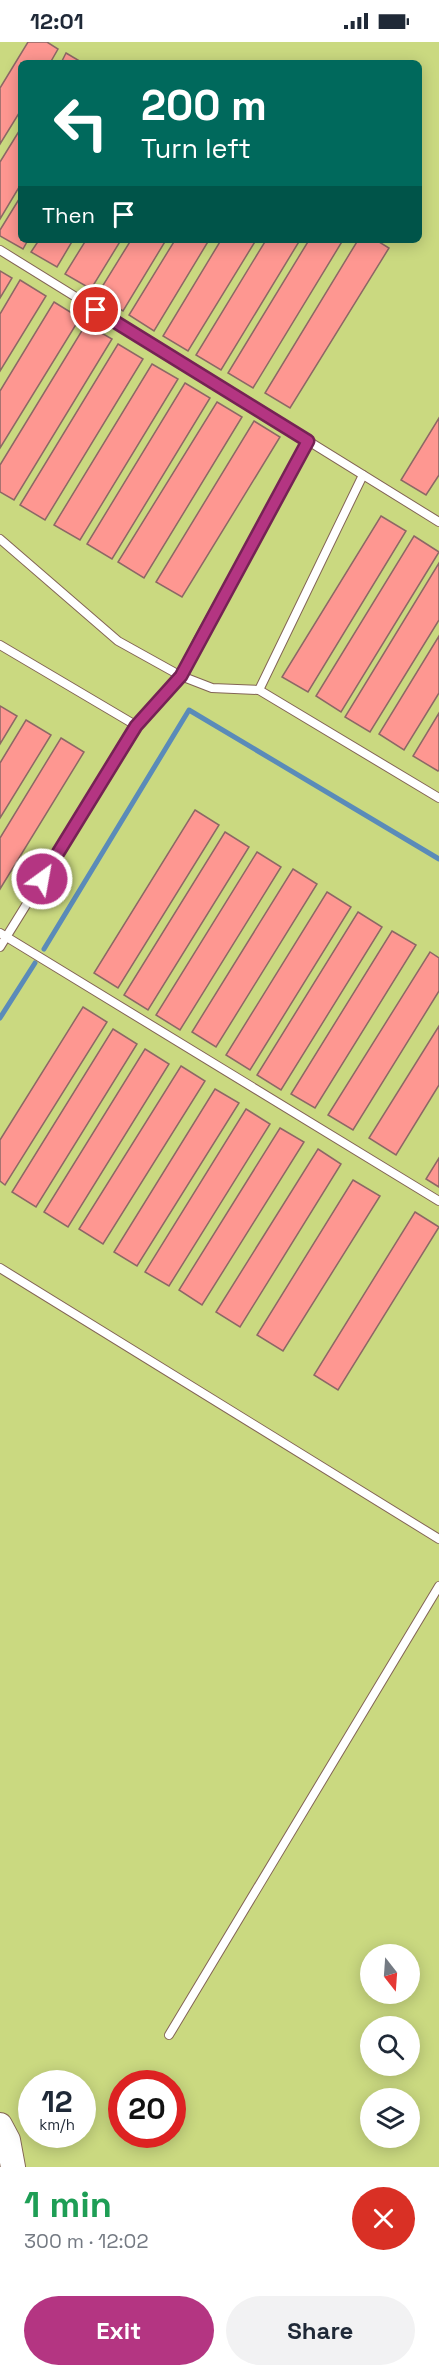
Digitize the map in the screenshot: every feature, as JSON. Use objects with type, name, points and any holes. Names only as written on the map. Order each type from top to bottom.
[{"type":"main road","points":[[0,2124],[8,2140],[13,2167]]},
{"type":"lane","points":[[0,250],[439,522]]},
{"type":"lane","points":[[0,947],[3,935],[136,726],[181,676],[308,441]]},
{"type":"lane","points":[[259,690],[363,475]]},
{"type":"lane","points":[[0,539],[118,641],[181,676],[212,688],[259,690],[439,798]]},
{"type":"lane","points":[[0,645],[136,726]]},
{"type":"lane","points":[[3,935],[439,1201]]},
{"type":"lane","points":[[0,1268],[439,1539]]},
{"type":"lane","points":[[169,2035],[439,1586]]},
{"type":"green space","points":[[0,42],[439,42],[439,2167],[0,2167]]},
{"type":"building","points":[[28,42],[47,42],[58,49],[52,60],[18,60],[18,115],[0,144],[0,88]]},
{"type":"building","points":[[66,53],[78,60],[62,60]]},
{"type":"building","points":[[18,133],[18,189],[0,219],[0,162]]},
{"type":"building","points":[[18,201],[18,243],[26,243],[23,249],[0,236],[0,230]]},
{"type":"building","points":[[37,243],[71,243],[57,267],[31,252]]},
{"type":"building","points":[[84,243],[119,243],[91,289],[65,274]]},
{"type":"building","points":[[129,243],[164,243],[123,311],[97,295]]},
{"type":"building","points":[[173,243],[207,243],[154,331],[129,315]]},
{"type":"building","points":[[219,243],[254,243],[188,351],[163,336]]},
{"type":"building","points":[[264,243],[298,243],[221,370],[196,355]]},
{"type":"building","points":[[307,243],[341,243],[253,388],[228,373]]},
{"type":"building","points":[[356,243],[381,243],[389,248],[290,408],[265,393]]},
{"type":"building","points":[[0,271],[12,278],[0,298]]},
{"type":"building","points":[[20,280],[46,296],[0,371],[0,314]]},
{"type":"building","points":[[54,302],[80,318],[0,448],[0,391]]},
{"type":"building","points":[[86,324],[112,339],[14,500],[0,492],[0,465]]},
{"type":"building","points":[[118,344],[143,359],[45,520],[20,505]]},
{"type":"building","points":[[152,364],[178,379],[80,540],[54,525]]},
{"type":"building","points":[[185,383],[210,398],[112,559],[87,544]]},
{"type":"building","points":[[217,402],[242,417],[144,578],[118,562]]},
{"type":"building","points":[[439,418],[439,475],[426,495],[401,480]]},
{"type":"building","points":[[254,421],[280,437],[182,597],[156,582]]},
{"type":"building","points":[[381,516],[406,531],[308,692],[282,677]]},
{"type":"building","points":[[414,536],[439,552],[341,712],[316,696]]},
{"type":"building","points":[[439,563],[439,620],[370,732],[345,717]]},
{"type":"building","points":[[439,636],[439,693],[404,750],[379,734]]},
{"type":"building","points":[[0,706],[17,716],[0,744]]},
{"type":"building","points":[[439,713],[439,770],[438,771],[413,756]]},
{"type":"building","points":[[26,720],[51,735],[0,818],[0,763]]},
{"type":"building","points":[[61,738],[84,752],[0,889],[0,838]]},
{"type":"building","points":[[195,810],[219,825],[118,988],[94,973]]},
{"type":"building","points":[[225,832],[249,847],[148,1010],[124,995]]},
{"type":"building","points":[[257,852],[281,867],[180,1030],[156,1015]]},
{"type":"building","points":[[293,869],[317,884],[216,1047],[192,1032]]},
{"type":"building","points":[[327,892],[351,907],[250,1070],[226,1055]]},
{"type":"building","points":[[358,912],[382,927],[281,1090],[257,1075]]},
{"type":"building","points":[[392,931],[416,945],[315,1108],[291,1094]]},
{"type":"building","points":[[430,952],[439,958],[439,991],[353,1130],[328,1115]]},
{"type":"building","points":[[83,1007],[107,1022],[5,1185],[0,1181],[0,1140]]},
{"type":"building","points":[[439,1026],[439,1085],[396,1155],[369,1138]]},
{"type":"building","points":[[113,1029],[137,1044],[36,1207],[12,1192]]},
{"type":"building","points":[[145,1049],[169,1064],[68,1227],[44,1212]]},
{"type":"building","points":[[181,1066],[205,1081],[103,1244],[79,1229]]},
{"type":"building","points":[[215,1089],[239,1103],[137,1266],[114,1252]]},
{"type":"building","points":[[246,1109],[270,1124],[169,1286],[145,1272]]},
{"type":"building","points":[[280,1128],[304,1142],[202,1305],[179,1290]]},
{"type":"building","points":[[318,1149],[341,1164],[240,1327],[216,1312]]},
{"type":"building","points":[[439,1158],[439,1187],[426,1179]]},
{"type":"building","points":[[353,1180],[380,1196],[283,1351],[257,1335]]},
{"type":"building","points":[[415,1212],[439,1227],[338,1390],[314,1375]]},
{"type":"waterway","points":[[44,949],[189,710],[439,859]]},
{"type":"waterway","points":[[0,1018],[35,963]]},
{"type":"route","points":[[42,879],[136,726],[181,676],[198,640],[308,441],[96,310]]}]
